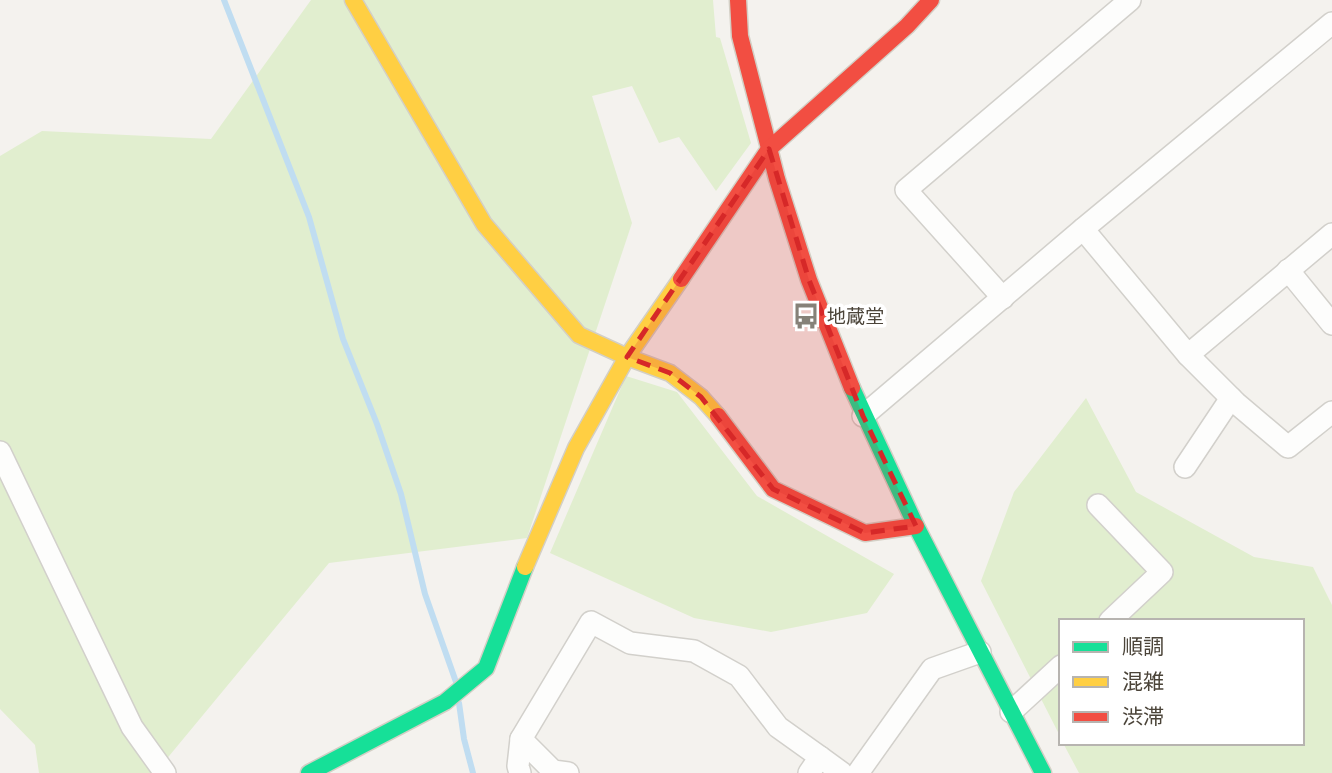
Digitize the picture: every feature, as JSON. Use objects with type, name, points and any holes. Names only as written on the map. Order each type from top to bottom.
[{"type":"street","points":[[353,0],[484,225],[579,335],[670,373],[701,397],[731,431],[773,489],[865,533],[916,526]]},
{"type":"street","points":[[738,0],[740,36],[769,149],[809,280],[863,416],[916,526],[1043,773]]},
{"type":"street","points":[[309,773],[445,702],[486,668],[501,625],[576,448],[627,357],[769,149],[907,26],[931,0]]},
{"type":"street","points":[[1003,298],[906,190],[1130,0]]},
{"type":"street","points":[[863,416],[1332,23]]},
{"type":"street","points":[[1083,229],[1188,355],[1231,398],[1288,447],[1332,412]]},
{"type":"street","points":[[1188,355],[1332,234]]},
{"type":"street","points":[[1288,270],[1332,324]]},
{"type":"street","points":[[1185,467],[1231,398]]},
{"type":"street","points":[[0,452],[132,727],[165,773]]},
{"type":"street","points":[[1098,505],[1162,572],[1112,619]]},
{"type":"street","points":[[520,773],[518,766],[522,739],[591,622],[630,643],[694,651],[738,677],[778,727],[814,765],[842,773]]},
{"type":"street","points":[[858,773],[932,669],[980,652]]},
{"type":"street","points":[[1011,712],[1059,668]]},
{"type":"street","points":[[522,739],[553,771],[568,773]]},
{"type":"highlighted area","points":[[769,149],[809,280],[863,416],[916,526],[865,533],[773,489],[701,397],[670,373],[627,357]]},
{"type":"green space","points":[[311,0],[713,0],[716,37],[720,38],[751,143],[716,191],[679,137],[659,143],[632,86],[592,96],[632,223],[527,538],[329,563],[155,773],[39,773],[35,745],[0,709],[0,156],[42,131],[211,139]]},
{"type":"green space","points":[[626,376],[677,392],[757,496],[894,574],[867,613],[771,632],[694,618],[550,553]]},
{"type":"green space","points":[[1086,398],[1136,492],[1254,557],[1313,567],[1332,605],[1332,773],[1079,773],[1064,745],[1304,745],[1304,619],[1059,619],[1059,734],[981,581],[1014,492]]},
{"type":"waterway","points":[[224,0],[309,217],[343,339],[401,494],[425,594],[456,682]]},
{"type":"waterway","points":[[459,703],[464,739],[473,773]]},
{"type":"traffic: fast","points":[[852,388],[916,526],[1043,773]]},
{"type":"traffic: fast","points":[[309,773],[445,702],[486,668],[525,567]]},
{"type":"traffic: slow","points":[[353,0],[484,224],[579,335],[670,373],[701,397],[718,416]]},
{"type":"traffic: slow","points":[[525,567],[576,448],[627,357],[681,279]]},
{"type":"traffic: jam","points":[[738,0],[740,36],[777,179],[809,280],[852,388]]},
{"type":"traffic: jam","points":[[681,279],[769,149],[907,26],[931,0]]},
{"type":"traffic: jam","points":[[718,416],[773,489],[865,533],[916,526]]},
{"type":"place","name":"地蔵堂","points":[[806,316]]}]
